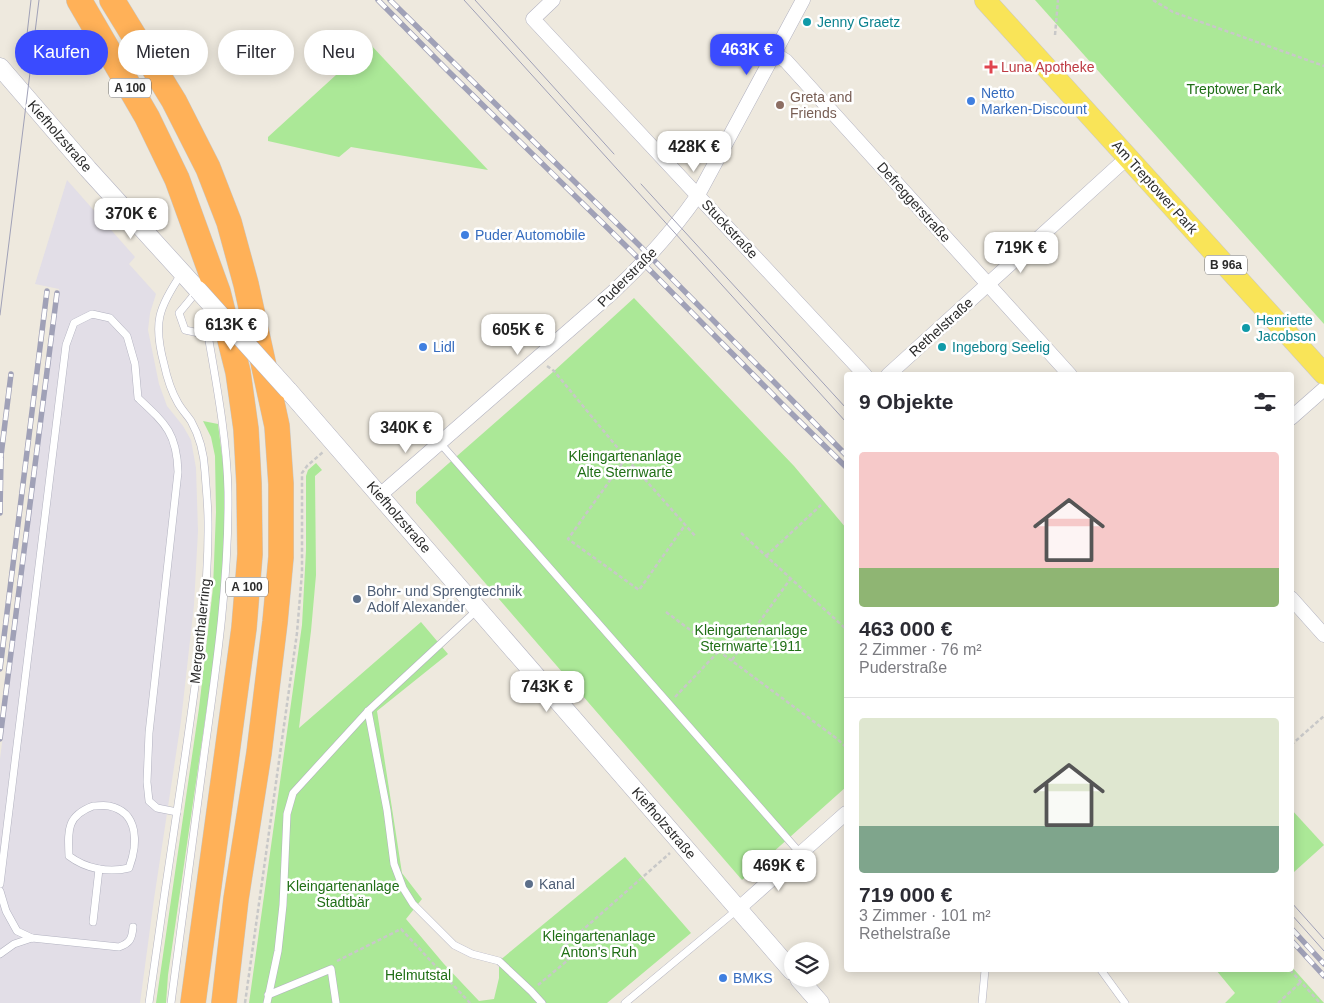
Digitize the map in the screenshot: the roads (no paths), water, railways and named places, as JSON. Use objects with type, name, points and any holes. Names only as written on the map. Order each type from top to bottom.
[{"type":"highway","name":"A 100","points":[[79,0],[147,117],[180,188],[218,292],[238,372],[246,428],[250,554],[244,628],[193,1003]]},
{"type":"highway","name":"A 100","points":[[112,0],[174,101],[208,168],[229,222],[246,284],[277,426],[281,484],[281,557],[276,613],[259,752],[236,900],[224,1003]]},
{"type":"main road","name":"Am Treptower Park","points":[[986,0],[1324,374]]},
{"type":"street","name":"Stuckstraße","points":[[553,0],[533,19],[862,372]]},
{"type":"street","name":"Puderstraße","points":[[380,495],[638,269],[680,220],[698,195],[803,0]]},
{"type":"street","name":"Defreggerstraße","points":[[775,54],[786,61],[1067,372]]},
{"type":"street","name":"Kiefholzstraße","points":[[0,67],[88,169],[288,390],[380,495],[784,962]]},
{"type":"street","name":"Rethelstraße","points":[[891,372],[1128,157]]},
{"type":"street","points":[[1294,415],[1324,389]]},
{"type":"street","points":[[1294,601],[1324,634]]},
{"type":"street","points":[[738,909],[844,815]]},
{"type":"street","points":[[806,987],[820,1003]]},
{"type":"lane","name":"Mergenthalerring","points":[[149,1003],[199,651],[206,578],[208,522],[205,462],[200,439],[172,391],[161,353],[158,331],[160,315],[166,298],[182,273]]},
{"type":"lane","points":[[171,1003],[216,673],[225,594],[228,536],[228,490],[224,438],[208,335],[185,330],[179,313],[198,290]]},
{"type":"lane","points":[[0,884],[66,345],[74,323],[92,314],[110,318],[127,336],[135,364],[138,398],[168,428],[177,453],[178,472],[149,732],[147,782],[150,801],[157,808],[177,812]]},
{"type":"lane","points":[[440,443],[800,853]]},
{"type":"lane","points":[[268,999],[278,951],[284,896],[288,814],[293,792],[368,711],[478,608]]},
{"type":"lane","points":[[368,711],[387,810],[394,864],[403,888],[413,904],[454,945],[472,954],[499,961],[542,1003]]},
{"type":"lane","points":[[93,806],[109,806],[124,812],[132,822],[135,836],[132,859],[129,868],[118,870],[99,869],[78,863],[69,856],[68,838],[73,819],[80,811],[93,806]]},
{"type":"lane","points":[[93,922],[99,869]]},
{"type":"lane","points":[[0,891],[6,911],[18,931],[32,938],[119,947],[128,944],[132,938],[133,927]]},
{"type":"lane","points":[[625,1003],[738,909]]},
{"type":"lane","points":[[0,954],[14,944],[32,938]]},
{"type":"lane","points":[[268,999],[331,969],[336,1003]]},
{"type":"lane","points":[[982,1003],[985,972]]},
{"type":"lane","points":[[1102,972],[1125,1003]]},
{"type":"tram line","points":[[28,30],[31,0]]},
{"type":"tram line","points":[[0,315],[39,0]]},
{"type":"tram line","points":[[464,0],[844,420]]},
{"type":"tram line","points":[[475,0],[614,154]]},
{"type":"tram line","points":[[641,184],[844,406]]},
{"type":"tram line","points":[[1294,905],[1324,939]]},
{"type":"tram line","points":[[1294,917],[1324,951]]},
{"type":"railway","points":[[378,0],[844,465]]},
{"type":"railway","points":[[390,0],[638,244],[844,453]]},
{"type":"railway","points":[[0,669],[47,291]]},
{"type":"railway","points":[[0,739],[57,293]]},
{"type":"railway","points":[[0,464],[11,374]]},
{"type":"railway","points":[[0,513],[1,458]]},
{"type":"railway","points":[[1294,931],[1324,964]]},
{"type":"railway","points":[[1294,943],[1324,976]]},
{"type":"place","name":"Jenny Graetz","points":[[807,22]]},
{"type":"place","name":"Luna Apotheke","points":[[991,67]]},
{"type":"place","name":"Netto Marken-Discount","points":[[971,101]]},
{"type":"place","name":"Greta and Friends","points":[[780,105]]},
{"type":"place","name":"Puder Automobile","points":[[465,235]]},
{"type":"place","name":"Henriette Jacobson","points":[[1246,328]]},
{"type":"place","name":"Lidl","points":[[423,347]]},
{"type":"place","name":"Ingeborg Seelig","points":[[942,347]]},
{"type":"place","name":"Bohr- und Sprengtechnik Adolf Alexander","points":[[357,599]]},
{"type":"place","name":"Kanal","points":[[529,884]]},
{"type":"place","name":"BMKS","points":[[723,978]]},
{"type":"park label","name":"Treptower Park","points":[[1234,89]]},
{"type":"park label","name":"Kleingartenanlage Alte Sternwarte","points":[[625,464]]},
{"type":"park label","name":"Kleingartenanlage Sternwarte 1911","points":[[751,638]]},
{"type":"park label","name":"Kleingartenanlage Stadtbär","points":[[343,894]]},
{"type":"park label","name":"Kleingartenanlage Anton's Ruh","points":[[599,944]]},
{"type":"park label","name":"Helmutstal","points":[[418,975]]}]
